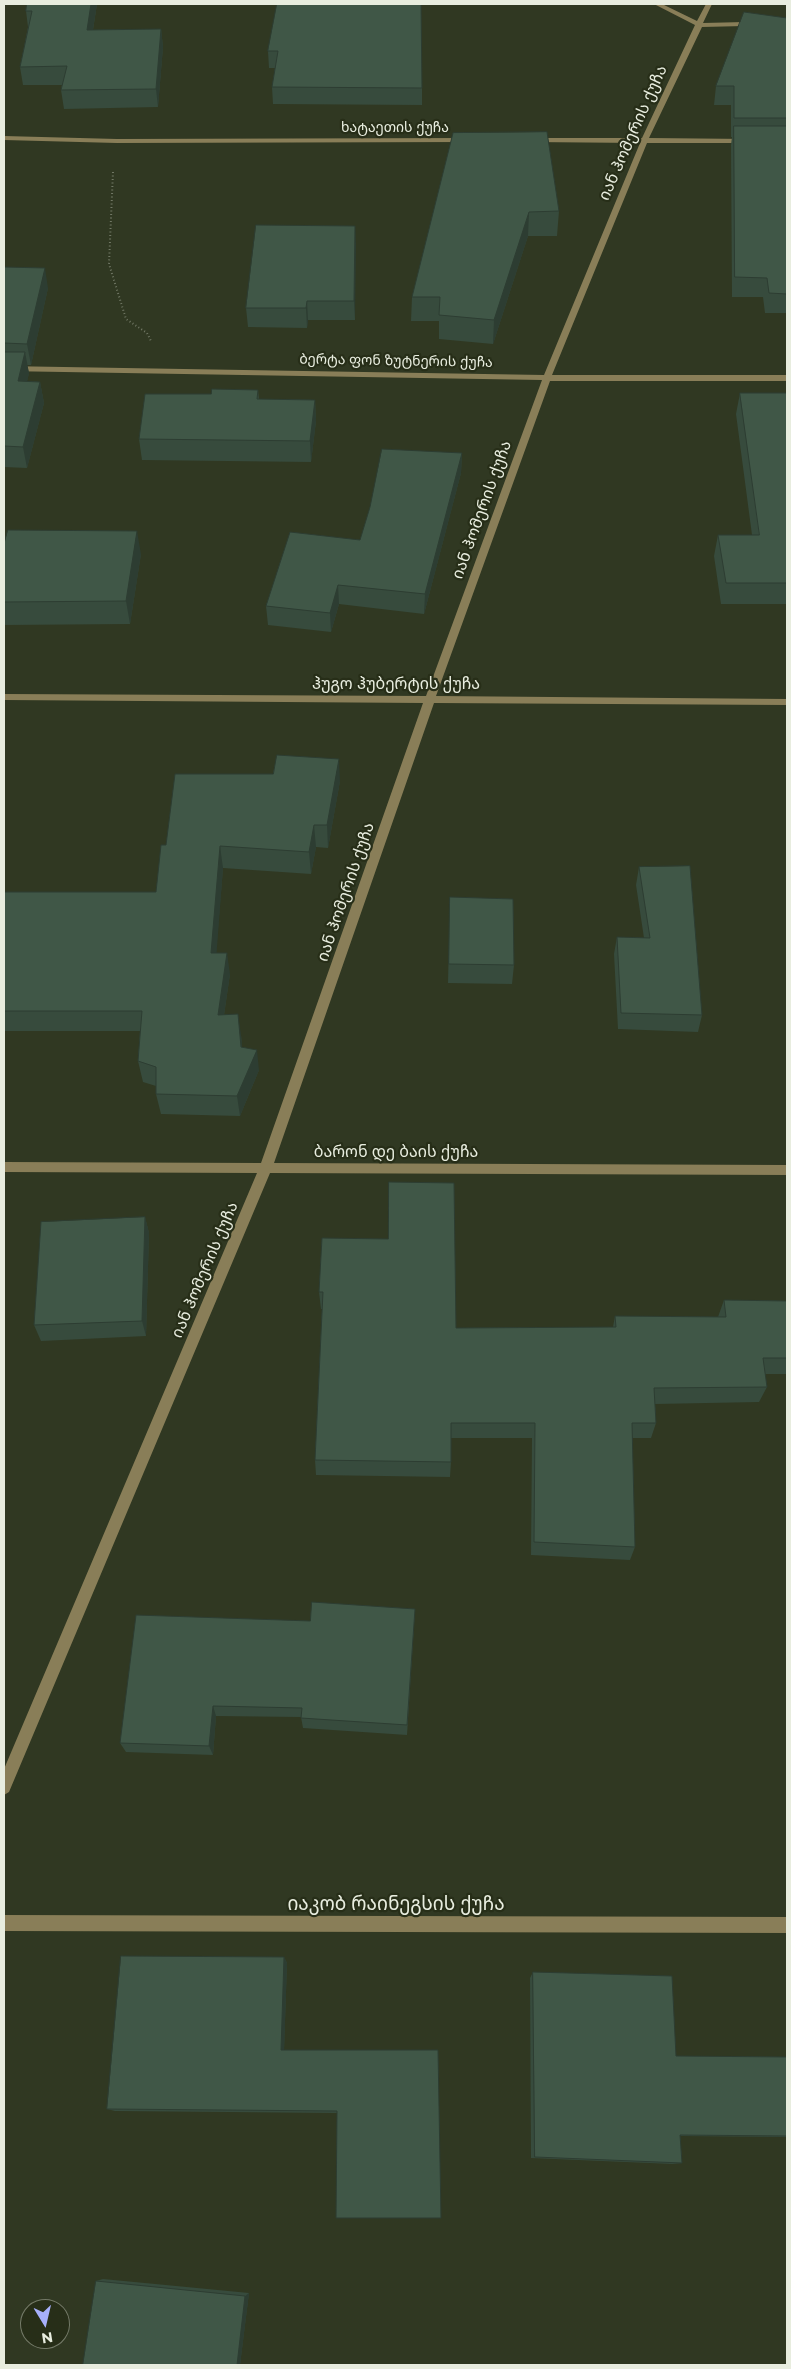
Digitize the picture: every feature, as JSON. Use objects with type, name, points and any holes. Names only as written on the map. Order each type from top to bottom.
[{"type":"street","points":[[657,4],[700,25],[787,23]]},
{"type":"street","name":"იან ჰომერის ქუჩა","points":[[4,1787],[266,1168],[430,699],[547,378],[644,141],[709,4]]},
{"type":"street","name":"ხატაეთის ქუჩა","points":[[4,138],[116,141],[476,140]]},
{"type":"street","points":[[526,140],[759,141]]},
{"type":"street","name":"ბერტა ფონ ზუტნერის ქუჩა","points":[[4,368],[153,369],[547,378],[787,378]]},
{"type":"street","name":"ჰუგო ჰუბერტის ქუჩა","points":[[4,697],[787,702]]},
{"type":"street","name":"ბარონ დე ბაის ქუჩა","points":[[4,1167],[787,1170]]},
{"type":"street","name":"იაკობ რაინეგსის ქუჩა","points":[[4,1923],[787,1925]]},
{"type":"path","points":[[116,141],[109,264],[126,318],[147,333],[158,355],[153,369]]},
{"type":"building","points":[[27,4],[91,4],[87,30],[161,29],[156,89],[61,90],[67,66],[20,67],[32,11],[26,11]]},
{"type":"building","points":[[277,4],[421,4],[422,88],[272,87],[278,51],[268,51]]},
{"type":"building","points":[[744,12],[787,18],[787,118],[734,118],[734,86],[716,86]]},
{"type":"building","points":[[734,126],[787,126],[787,294],[769,293],[767,278],[735,277]]},
{"type":"building","points":[[547,132],[559,211],[529,212],[494,320],[439,315],[440,297],[412,297],[453,133]]},
{"type":"building","points":[[256,225],[355,226],[354,301],[307,301],[306,308],[246,308]]},
{"type":"building","points":[[4,267],[45,268],[27,344],[4,343]]},
{"type":"building","points":[[4,352],[25,352],[18,381],[40,382],[23,447],[4,446]]},
{"type":"building","points":[[212,389],[258,390],[257,399],[315,400],[310,441],[139,439],[145,394],[211,394]]},
{"type":"building","points":[[740,393],[787,393],[787,583],[726,583],[718,535],[759,535]]},
{"type":"building","points":[[382,449],[462,453],[425,594],[338,585],[330,613],[266,606],[290,532],[360,540],[370,507]]},
{"type":"building","points":[[8,530],[137,531],[126,601],[4,602],[4,544]]},
{"type":"building","points":[[277,755],[339,759],[327,825],[314,825],[309,852],[220,846],[211,953],[227,953],[218,1015],[238,1014],[241,1047],[257,1050],[237,1096],[156,1094],[156,1067],[138,1061],[142,1011],[4,1011],[4,892],[156,892],[161,845],[166,845],[175,774],[273,774]]},
{"type":"building","points":[[690,866],[702,1015],[621,1013],[617,937],[650,938],[639,867]]},
{"type":"building","points":[[450,897],[513,899],[514,965],[449,964]]},
{"type":"building","points":[[389,1182],[454,1183],[456,1328],[616,1327],[615,1316],[726,1317],[724,1300],[787,1301],[787,1358],[763,1358],[767,1387],[654,1388],[656,1423],[632,1423],[635,1547],[534,1542],[535,1423],[451,1423],[451,1462],[315,1460],[323,1292],[319,1292],[322,1238],[388,1239]]},
{"type":"building","points":[[145,1217],[142,1321],[34,1325],[41,1222]]},
{"type":"building","points":[[312,1602],[415,1609],[407,1725],[301,1718],[302,1708],[213,1706],[209,1746],[120,1743],[136,1615],[310,1621]]},
{"type":"building","points":[[121,1956],[284,1957],[281,2050],[438,2050],[441,2218],[336,2218],[337,2111],[107,2109]]},
{"type":"building","points":[[533,1972],[672,1976],[676,2056],[787,2057],[787,2136],[680,2135],[682,2163],[535,2157]]},
{"type":"building","points":[[96,2281],[245,2296],[237,2365],[83,2365]]}]
